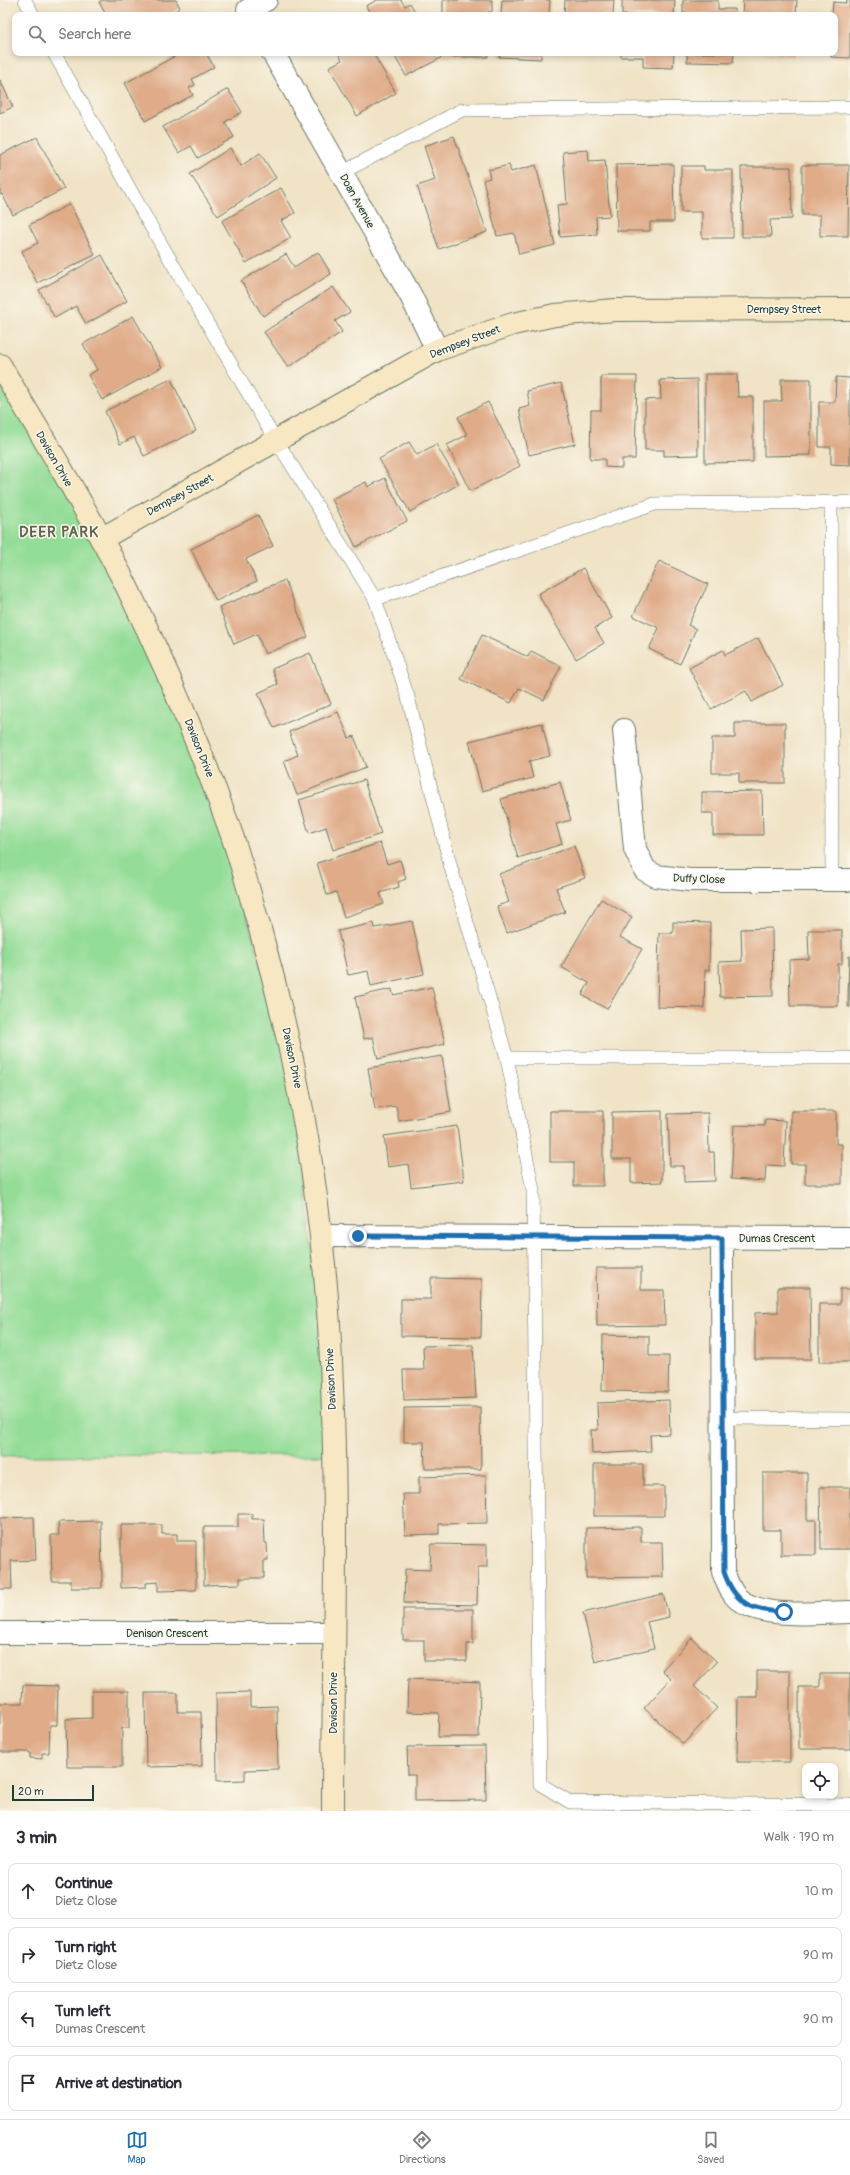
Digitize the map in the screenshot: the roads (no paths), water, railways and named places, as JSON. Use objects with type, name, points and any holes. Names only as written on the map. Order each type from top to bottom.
[{"type":"street","name":"Doan Avenue","points":[[275,56],[411,296],[438,350]]},
{"type":"street","name":"Dempsey Street","points":[[101,539],[438,350],[513,324],[555,315],[586,311],[850,309]]},
{"type":"street","name":"Davison Drive","points":[[0,366],[101,539],[123,580],[172,682],[231,831],[279,996],[308,1142],[321,1236],[332,1384],[333,1811]]},
{"type":"street","name":"Duffy Close","points":[[624,730],[635,849],[645,870],[656,876],[674,879],[841,880]]},
{"type":"street","name":"Dumas Crescent","points":[[321,1236],[850,1238]]},
{"type":"street","points":[[722,1238],[723,1560],[724,1572],[728,1586],[737,1598],[751,1607],[768,1612],[850,1612]]},
{"type":"street","name":"Denison Crescent","points":[[0,1633],[333,1633]]},
{"type":"lane","points":[[25,0],[31,12]]},
{"type":"lane","points":[[56,56],[146,218],[276,441],[375,600],[408,697],[451,868],[507,1058],[532,1190],[534,1237],[540,1784],[570,1802],[850,1805]]},
{"type":"lane","points":[[341,173],[462,110],[850,107]]},
{"type":"lane","points":[[831,502],[841,880]]},
{"type":"lane","points":[[375,600],[655,504],[850,502]]},
{"type":"lane","points":[[507,1058],[850,1058]]},
{"type":"lane","points":[[722,1418],[850,1419]]},
{"type":"district","name":"DEER PARK","points":[[59,532]]}]
